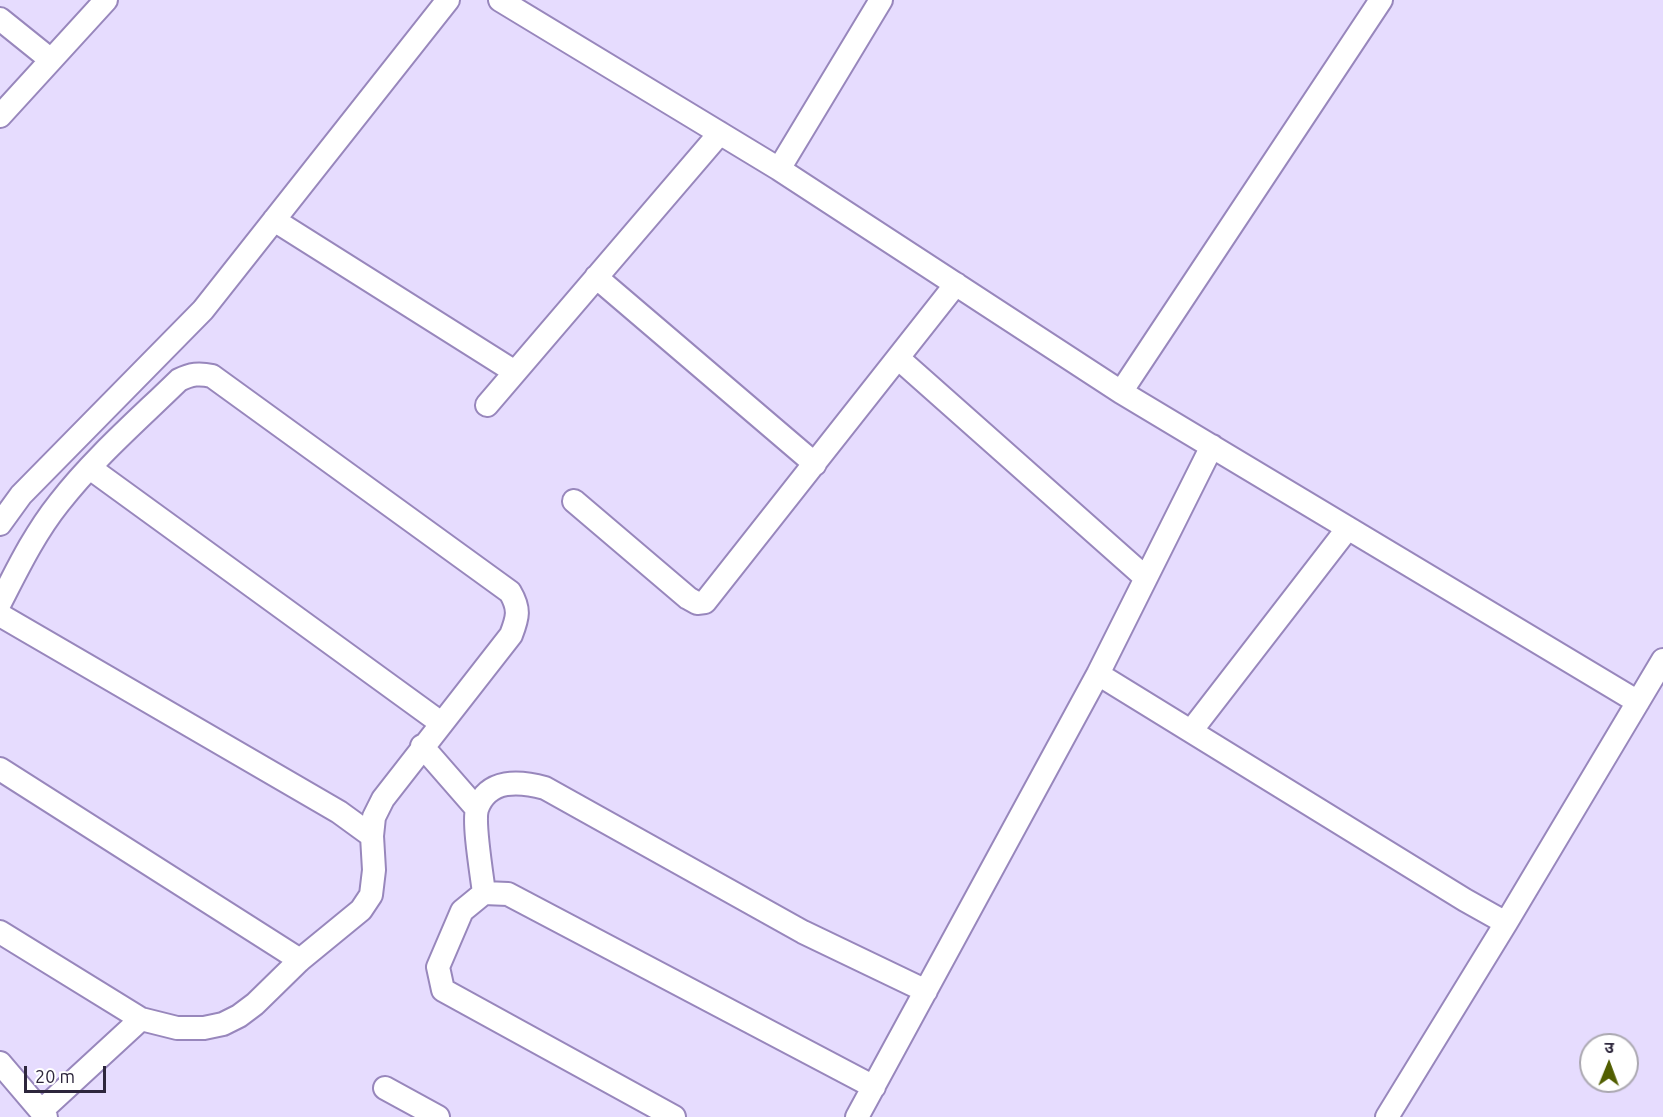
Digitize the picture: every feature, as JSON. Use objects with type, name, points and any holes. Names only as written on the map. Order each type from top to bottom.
[{"type":"street","points":[[0,116],[106,0]]},
{"type":"street","points":[[0,524],[21,495],[203,310],[448,0]]},
{"type":"street","points":[[500,0],[779,169],[1122,392],[1638,702]]},
{"type":"street","points":[[779,169],[881,0]]},
{"type":"street","points":[[1122,392],[1381,0]]},
{"type":"street","points":[[0,19],[51,60]]},
{"type":"street","points":[[487,405],[720,133]]},
{"type":"street","points":[[274,220],[515,372]]},
{"type":"street","points":[[596,277],[815,464]]},
{"type":"street","points":[[574,501],[688,598],[697,603],[705,602],[956,284]]},
{"type":"street","points":[[898,358],[1146,578]]},
{"type":"street","points":[[0,603],[39,532],[59,503],[90,468],[179,380],[201,373],[212,376],[510,592],[516,604],[517,618],[511,635],[422,746],[383,799],[374,817],[372,836],[374,870],[371,895],[361,910],[300,960],[255,1004],[239,1016],[223,1024],[204,1028],[177,1028],[141,1019],[0,932]]},
{"type":"street","points":[[857,1117],[1098,674],[1212,446]]},
{"type":"street","points":[[90,468],[441,723]]},
{"type":"street","points":[[1191,731],[1348,528]]},
{"type":"street","points":[[0,615],[339,812],[372,836]]},
{"type":"street","points":[[1387,1117],[1663,660]]},
{"type":"street","points":[[1098,674],[1506,923]]},
{"type":"street","points":[[422,746],[477,809]]},
{"type":"street","points":[[0,769],[300,960]]},
{"type":"street","points":[[484,893],[477,837],[477,809],[490,790],[507,783],[528,784],[545,788],[803,932],[926,991]]},
{"type":"street","points":[[674,1117],[442,990],[438,967],[462,911],[484,893],[508,894],[874,1087]]},
{"type":"street","points":[[0,1063],[44,1114],[141,1019]]},
{"type":"street","points":[[385,1088],[438,1117]]}]
